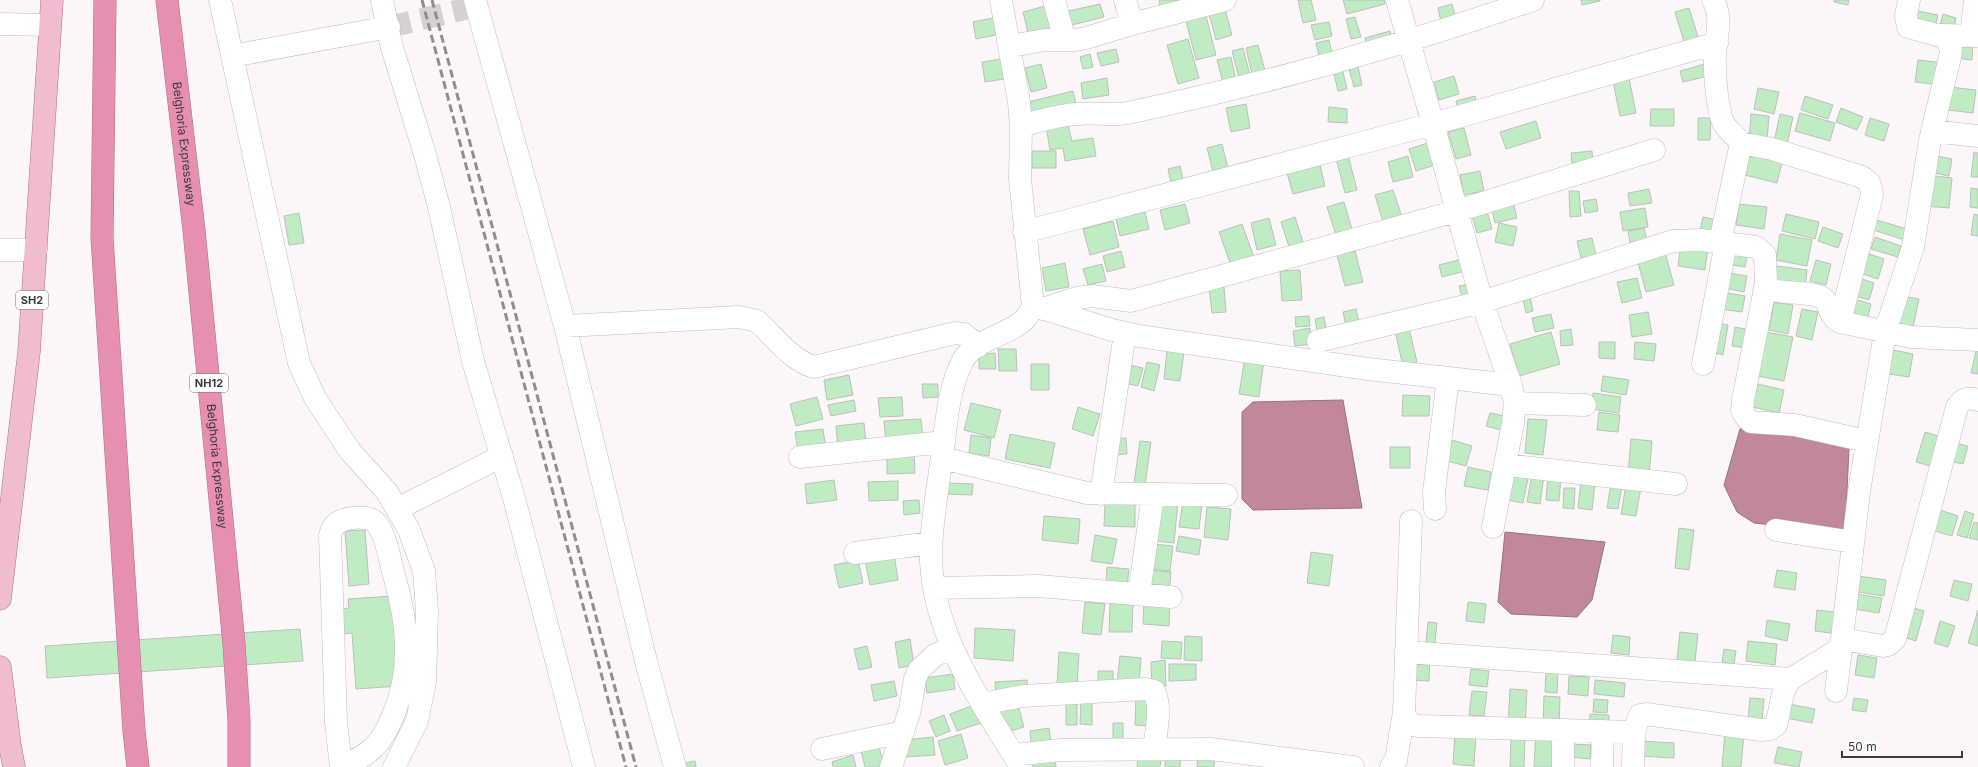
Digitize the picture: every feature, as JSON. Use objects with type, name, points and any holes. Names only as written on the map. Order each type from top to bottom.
[{"type":"highway","points":[[105,0],[102,238],[134,731],[138,767]]},
{"type":"highway","name":"Belghoria Expressway","points":[[167,0],[194,230],[234,636],[239,721],[239,767]]},
{"type":"main road","name":"SH2","points":[[0,599],[29,352],[52,0]]},
{"type":"main road","points":[[0,667],[13,767]]},
{"type":"street","points":[[220,0],[299,363],[315,398],[350,451],[387,492],[409,530],[424,571],[427,611],[425,682],[417,720],[394,767]]},
{"type":"street","points":[[382,0],[389,27],[391,44],[426,158],[439,207],[473,361],[502,456],[584,767]]},
{"type":"street","points":[[475,0],[565,326],[646,666],[674,767]]},
{"type":"street","points":[[1002,0],[1020,102],[1021,126],[1019,154],[1024,232],[1038,307]]},
{"type":"street","points":[[1054,0],[1065,40]]},
{"type":"street","points":[[1125,0],[1132,24]]},
{"type":"street","points":[[1010,46],[1045,40],[1086,38],[1132,24],[1225,0]]},
{"type":"street","points":[[1397,0],[1482,302],[1513,394],[1506,464],[1493,527]]},
{"type":"street","points":[[1021,126],[1077,114],[1102,115],[1128,113],[1255,83],[1409,42],[1533,0]]},
{"type":"street","points":[[1703,364],[1741,143],[1737,136],[1729,131],[1723,123],[1720,111],[1715,69],[1718,14],[1714,0]]},
{"type":"street","points":[[1836,690],[1866,441],[1886,332],[1913,247],[1932,131],[1950,57],[1947,38],[1908,27],[1906,16],[1909,0]]},
{"type":"street","points":[[1940,36],[1975,36],[1975,0]]},
{"type":"street","points":[[0,24],[50,25]]},
{"type":"street","points":[[232,56],[389,27]]},
{"type":"street","points":[[1024,232],[1433,124],[1716,42]]},
{"type":"street","points":[[1932,131],[1978,136]]},
{"type":"street","points":[[1741,143],[1772,149],[1859,176],[1867,179],[1871,186],[1872,195],[1840,322]]},
{"type":"street","points":[[1353,767],[1296,763],[1212,749],[1061,750],[1018,761],[982,704],[952,648],[940,618],[934,588],[931,543],[949,403],[956,376],[964,358],[978,346],[1016,326],[1038,307],[1076,298],[1092,296],[1131,302],[1457,211],[1654,150]]},
{"type":"street","points":[[1318,341],[1482,302],[1673,241],[1687,239],[1756,247],[1762,250],[1766,262],[1766,283],[1742,410],[1751,422],[1794,425],[1866,441]]},
{"type":"street","points":[[0,250],[36,250]]},
{"type":"street","points":[[1766,283],[1770,290],[1816,296],[1823,299],[1831,315],[1840,322],[1886,332],[1935,339],[1978,340]]},
{"type":"street","points":[[1038,307],[1126,334],[1368,369],[1448,378],[1513,394],[1585,405]]},
{"type":"street","points":[[565,326],[739,316],[751,318],[757,321],[798,359],[807,365],[814,367],[955,333],[964,334],[978,346]]},
{"type":"street","points":[[1101,494],[1126,334]]},
{"type":"street","points":[[1435,509],[1434,492],[1448,378]]},
{"type":"street","points":[[1633,767],[1634,732],[1640,715],[1646,714],[1761,730],[1770,729],[1776,725],[1785,686],[1842,643],[1883,646],[1888,645],[1895,639],[1957,407],[1962,400],[1968,398],[1978,400]]},
{"type":"street","points":[[800,457],[943,450],[1073,490],[1101,494],[1226,495]]},
{"type":"street","points":[[397,509],[502,456]]},
{"type":"street","points":[[1506,464],[1676,484]]},
{"type":"street","points":[[1139,594],[1153,495]]},
{"type":"street","points":[[352,518],[365,519],[374,522],[382,532],[401,598],[405,622],[407,662],[400,698],[384,735],[373,748],[341,767],[336,716],[330,535],[334,526],[341,521],[352,518]]},
{"type":"street","points":[[1390,767],[1396,760],[1404,712],[1411,521]]},
{"type":"street","points":[[1776,530],[1853,542]]},
{"type":"street","points":[[855,553],[931,543]]},
{"type":"street","points":[[934,588],[1038,586],[1171,597]]},
{"type":"street","points":[[891,767],[910,710],[915,679],[920,670],[935,656],[952,648]]},
{"type":"street","points":[[1406,652],[1791,680]]},
{"type":"street","points":[[982,704],[1023,696],[1145,689],[1154,691],[1157,697],[1158,705],[1154,749]]},
{"type":"street","points":[[1404,712],[1407,721],[1413,725],[1634,732]]},
{"type":"street","points":[[1563,730],[1563,767]]},
{"type":"street","points":[[1602,767],[1603,731]]},
{"type":"street","points":[[822,749],[902,732]]},
{"type":"shaded area","points":[[1343,400],[1362,508],[1253,510],[1242,499],[1242,412],[1253,402]]},
{"type":"shaded area","points":[[1767,427],[1849,448],[1845,533],[1754,523],[1737,512],[1724,485],[1740,429]]},
{"type":"shaded area","points":[[1505,532],[1605,542],[1592,600],[1577,617],[1511,614],[1498,602]]},
{"type":"building","points":[[1159,0],[1181,0],[1182,8],[1161,12]]},
{"type":"building","points":[[1298,0],[1311,0],[1316,20],[1303,23]]},
{"type":"building","points":[[1343,0],[1384,0],[1385,4],[1347,14]]},
{"type":"building","points":[[1581,0],[1600,0],[1600,1],[1582,5]]},
{"type":"building","points":[[1834,0],[1849,0],[1848,5],[1834,2]]},
{"type":"building","points":[[1100,4],[1104,17],[1068,26],[1064,12]]},
{"type":"building","points":[[1452,4],[1456,18],[1441,22],[1438,8]]},
{"type":"building","points":[[1049,5],[1055,31],[1029,37],[1023,12]]},
{"type":"building","points":[[1689,8],[1698,37],[1684,42],[1675,12]]},
{"type":"building","points":[[1225,9],[1232,35],[1216,40],[1209,14]]},
{"type":"building","points":[[1918,11],[1938,15],[1934,31],[1915,26]]},
{"type":"building","points":[[1943,14],[1956,18],[1953,33],[1939,29]]},
{"type":"building","points":[[1206,16],[1216,55],[1196,60],[1186,21]]},
{"type":"building","points":[[1355,17],[1361,37],[1351,39],[1346,19]]},
{"type":"building","points":[[993,18],[996,35],[976,39],[973,22]]},
{"type":"building","points":[[1329,22],[1332,36],[1315,40],[1311,25]]},
{"type":"building","points":[[1390,31],[1393,42],[1368,48],[1365,38]]},
{"type":"building","points":[[1188,39],[1199,78],[1178,84],[1167,45]]},
{"type":"building","points":[[1329,40],[1333,57],[1320,60],[1316,43]]},
{"type":"building","points":[[1959,41],[1973,43],[1972,60],[1956,58]]},
{"type":"building","points":[[1258,45],[1266,74],[1253,78],[1246,48]]},
{"type":"building","points":[[1243,48],[1250,75],[1239,78],[1232,51]]},
{"type":"building","points":[[1116,49],[1119,62],[1101,66],[1097,53]]},
{"type":"building","points":[[1090,54],[1093,67],[1083,69],[1080,57]]},
{"type":"building","points":[[1231,57],[1236,80],[1223,83],[1217,60]]},
{"type":"building","points":[[1001,59],[1004,79],[985,82],[982,62]]},
{"type":"building","points":[[1918,60],[1944,63],[1941,85],[1915,82]]},
{"type":"building","points":[[1041,64],[1047,88],[1031,92],[1025,68]]},
{"type":"building","points":[[1705,64],[1708,76],[1683,82],[1680,71]]},
{"type":"building","points":[[1358,67],[1362,85],[1354,87],[1349,69]]},
{"type":"building","points":[[1342,68],[1347,89],[1338,91],[1333,70]]},
{"type":"building","points":[[1454,76],[1459,94],[1439,100],[1434,82]]},
{"type":"building","points":[[1107,78],[1109,95],[1083,99],[1081,83]]},
{"type":"building","points":[[1629,78],[1636,113],[1620,116],[1613,81]]},
{"type":"building","points":[[1950,87],[1976,90],[1973,113],[1948,110]]},
{"type":"building","points":[[1758,88],[1779,92],[1774,114],[1754,109]]},
{"type":"building","points":[[1073,91],[1077,108],[1033,119],[1028,102]]},
{"type":"building","points":[[1475,96],[1478,109],[1459,113],[1456,101]]},
{"type":"building","points":[[1805,96],[1833,105],[1828,119],[1801,110]]},
{"type":"building","points":[[1246,104],[1250,128],[1231,132],[1226,108]]},
{"type":"building","points":[[1329,107],[1347,109],[1347,123],[1328,122]]},
{"type":"building","points":[[1841,108],[1863,117],[1857,130],[1836,122]]},
{"type":"building","points":[[1651,109],[1674,109],[1674,126],[1650,126]]},
{"type":"building","points":[[1800,113],[1835,123],[1830,141],[1795,131]]},
{"type":"building","points":[[1751,114],[1769,116],[1767,141],[1749,140]]},
{"type":"building","points":[[1780,114],[1793,117],[1787,145],[1774,142]]},
{"type":"building","points":[[1698,118],[1711,118],[1710,140],[1698,140]]},
{"type":"building","points":[[1870,118],[1889,124],[1884,141],[1865,135]]},
{"type":"building","points":[[1067,121],[1072,141],[1093,138],[1096,156],[1065,161],[1063,148],[1050,150],[1046,126]]},
{"type":"building","points":[[1536,121],[1541,138],[1506,149],[1500,132]]},
{"type":"building","points":[[1464,128],[1471,155],[1456,159],[1448,132]]},
{"type":"building","points":[[1428,143],[1435,165],[1416,171],[1409,149]]},
{"type":"building","points":[[1222,144],[1228,168],[1213,172],[1207,148]]},
{"type":"building","points":[[1746,150],[1783,158],[1777,183],[1741,174]]},
{"type":"building","points":[[1032,151],[1056,151],[1056,168],[1032,168]]},
{"type":"building","points":[[1592,151],[1593,162],[1572,163],[1571,153]]},
{"type":"building","points":[[1974,152],[1978,153],[1978,177],[1971,177]]},
{"type":"building","points":[[1348,155],[1357,190],[1345,193],[1336,158]]},
{"type":"building","points":[[1408,156],[1413,177],[1393,182],[1388,162]]},
{"type":"building","points":[[1937,156],[1952,159],[1949,176],[1934,173]]},
{"type":"building","points":[[1320,165],[1325,186],[1293,194],[1287,173]]},
{"type":"building","points":[[1180,166],[1185,188],[1173,191],[1168,169]]},
{"type":"building","points":[[1480,171],[1484,191],[1464,195],[1460,175]]},
{"type":"building","points":[[1927,175],[1952,178],[1949,208],[1924,206]]},
{"type":"building","points":[[1971,188],[1978,189],[1978,208],[1970,207]]},
{"type":"building","points":[[1649,189],[1652,203],[1630,206],[1628,193]]},
{"type":"building","points":[[1393,190],[1403,220],[1384,225],[1375,195]]},
{"type":"building","points":[[1569,191],[1579,191],[1581,216],[1570,217]]},
{"type":"building","points":[[1596,199],[1598,211],[1585,213],[1583,201]]},
{"type":"building","points":[[1344,202],[1353,233],[1337,238],[1327,207]]},
{"type":"building","points":[[1513,202],[1517,218],[1495,223],[1491,207]]},
{"type":"building","points":[[1185,204],[1190,223],[1165,230],[1160,210]]},
{"type":"building","points":[[1739,204],[1767,207],[1764,229],[1736,225]]},
{"type":"building","points":[[1645,208],[1648,227],[1623,231],[1620,212]]},
{"type":"building","points":[[1487,211],[1492,229],[1477,233],[1472,216]]},
{"type":"building","points":[[1145,212],[1149,229],[1120,236],[1116,219]]},
{"type":"building","points":[[299,213],[304,243],[289,245],[284,216]]},
{"type":"building","points":[[1786,214],[1819,222],[1815,239],[1782,231]]},
{"type":"building","points":[[1974,214],[1978,215],[1978,236],[1971,235]]},
{"type":"building","points":[[1295,217],[1303,242],[1289,247],[1281,222]]},
{"type":"building","points":[[1703,217],[1718,220],[1716,233],[1700,231]]},
{"type":"building","points":[[1269,218],[1276,245],[1257,250],[1251,223]]},
{"type":"building","points":[[1870,218],[1907,229],[1905,240],[1867,228]]},
{"type":"building","points":[[1113,221],[1119,247],[1090,255],[1083,229]]},
{"type":"building","points":[[1499,223],[1517,227],[1513,246],[1495,242]]},
{"type":"building","points":[[1242,224],[1255,260],[1232,268],[1219,232]]},
{"type":"building","points":[[1823,227],[1843,234],[1838,248],[1818,241]]},
{"type":"building","points":[[1644,228],[1648,244],[1631,247],[1628,231]]},
{"type":"building","points":[[1780,234],[1812,240],[1807,266],[1776,260]]},
{"type":"building","points":[[1875,237],[1901,246],[1898,257],[1871,249]]},
{"type":"building","points":[[1592,238],[1597,259],[1582,262],[1577,241]]},
{"type":"building","points":[[1681,244],[1708,248],[1705,270],[1678,266]]},
{"type":"building","points":[[1729,248],[1748,251],[1745,267],[1726,264]]},
{"type":"building","points":[[1121,251],[1125,267],[1107,272],[1103,256]]},
{"type":"building","points":[[1355,251],[1363,282],[1345,286],[1337,255]]},
{"type":"building","points":[[1861,251],[1884,259],[1878,279],[1854,271]]},
{"type":"building","points":[[1665,252],[1674,285],[1646,292],[1637,259]]},
{"type":"building","points":[[1466,258],[1469,270],[1442,277],[1439,265]]},
{"type":"building","points":[[1816,260],[1831,264],[1826,285],[1810,281]]},
{"type":"building","points":[[1065,263],[1069,287],[1046,291],[1042,268]]},
{"type":"building","points":[[1102,264],[1106,281],[1088,285],[1083,269]]},
{"type":"building","points":[[1777,266],[1807,270],[1805,288],[1775,284]]},
{"type":"building","points":[[1300,270],[1302,300],[1282,301],[1280,271]]},
{"type":"building","points":[[1723,272],[1747,276],[1744,292],[1720,287]]},
{"type":"building","points":[[1853,276],[1874,283],[1869,300],[1848,294]]},
{"type":"building","points":[[1637,278],[1642,298],[1622,303],[1617,282]]},
{"type":"building","points":[[1470,284],[1472,295],[1462,297],[1459,286]]},
{"type":"building","points":[[1224,287],[1226,312],[1212,313],[1209,288]]},
{"type":"building","points":[[1722,292],[1745,296],[1742,312],[1720,309]]},
{"type":"building","points":[[1902,296],[1919,299],[1912,332],[1895,328]]},
{"type":"building","points":[[1530,297],[1533,311],[1526,313],[1523,299]]},
{"type":"building","points":[[1851,298],[1871,304],[1866,325],[1845,319]]},
{"type":"building","points":[[1774,302],[1793,305],[1788,334],[1769,330]]},
{"type":"building","points":[[1356,309],[1360,328],[1347,331],[1343,312]]},
{"type":"building","points":[[1802,309],[1818,312],[1812,340],[1796,336]]},
{"type":"building","points":[[1648,312],[1652,334],[1632,337],[1629,315]]},
{"type":"building","points":[[1551,314],[1554,328],[1535,332],[1532,318]]},
{"type":"building","points":[[1309,316],[1310,326],[1296,327],[1295,317]]},
{"type":"building","points":[[1324,317],[1327,333],[1318,335],[1315,319]]},
{"type":"building","points":[[1716,323],[1728,325],[1723,355],[1711,352]]},
{"type":"building","points":[[1735,327],[1750,330],[1747,348],[1732,346]]},
{"type":"building","points":[[1310,328],[1312,344],[1295,346],[1293,331]]},
{"type":"building","points":[[1409,328],[1417,362],[1403,366],[1395,331]]},
{"type":"building","points":[[1571,329],[1573,345],[1561,346],[1560,331]]},
{"type":"building","points":[[1551,332],[1560,364],[1519,376],[1510,344]]},
{"type":"building","points":[[1766,332],[1793,337],[1784,381],[1757,376]]},
{"type":"building","points":[[1599,342],[1615,342],[1615,359],[1599,358]]},
{"type":"building","points":[[1635,342],[1656,344],[1654,361],[1634,359]]},
{"type":"building","points":[[1977,347],[1978,348],[1978,374],[1971,373]]},
{"type":"building","points":[[998,349],[1016,349],[1017,371],[999,371]]},
{"type":"building","points":[[1167,350],[1184,352],[1180,381],[1164,379]]},
{"type":"building","points":[[1893,350],[1913,354],[1909,377],[1889,374]]},
{"type":"building","points":[[995,353],[996,369],[979,369],[979,354]]},
{"type":"building","points":[[1245,357],[1264,360],[1259,397],[1239,394]]},
{"type":"building","points":[[1147,362],[1160,365],[1154,391],[1141,387]]},
{"type":"building","points":[[1031,364],[1049,364],[1049,390],[1031,390]]},
{"type":"building","points":[[1125,364],[1143,368],[1138,386],[1120,382]]},
{"type":"building","points":[[849,375],[853,395],[827,400],[824,380]]},
{"type":"building","points":[[1603,376],[1629,380],[1626,395],[1601,391]]},
{"type":"building","points":[[1753,383],[1784,390],[1779,413],[1748,406]]},
{"type":"building","points":[[922,384],[938,384],[938,397],[923,398]]},
{"type":"building","points":[[1593,393],[1621,397],[1619,413],[1591,409]]},
{"type":"building","points":[[1403,395],[1430,396],[1429,416],[1402,416]]},
{"type":"building","points":[[817,397],[823,419],[796,426],[790,404]]},
{"type":"building","points":[[902,397],[903,416],[880,417],[878,398]]},
{"type":"building","points":[[854,400],[856,411],[831,416],[828,405]]},
{"type":"building","points":[[971,403],[1001,410],[994,438],[964,430]]},
{"type":"building","points":[[1078,407],[1100,414],[1093,436],[1072,429]]},
{"type":"building","points":[[1599,412],[1620,415],[1618,432],[1597,430]]},
{"type":"building","points":[[1490,413],[1504,416],[1501,430],[1486,426]]},
{"type":"building","points":[[921,419],[923,440],[886,443],[884,421]]},
{"type":"building","points":[[1528,419],[1547,420],[1543,455],[1525,453]]},
{"type":"building","points":[[864,423],[866,444],[838,448],[836,426]]},
{"type":"building","points":[[823,429],[826,449],[798,452],[795,432]]},
{"type":"building","points":[[1925,432],[1942,437],[1934,467],[1916,462]]},
{"type":"building","points":[[1010,434],[1055,443],[1050,468],[1005,459]]},
{"type":"building","points":[[971,435],[991,438],[989,456],[969,453]]},
{"type":"building","points":[[1126,438],[1127,454],[1115,455],[1114,439]]},
{"type":"building","points":[[1631,439],[1652,441],[1649,476],[1628,474]]},
{"type":"building","points":[[1452,440],[1472,446],[1466,466],[1447,461]]},
{"type":"building","points":[[1140,441],[1151,442],[1145,485],[1134,483]]},
{"type":"building","points":[[1955,443],[1968,446],[1963,464],[1950,461]]},
{"type":"building","points":[[1390,447],[1410,447],[1410,468],[1390,468]]},
{"type":"building","points":[[914,451],[915,473],[887,474],[887,452]]},
{"type":"building","points":[[1468,467],[1491,472],[1488,490],[1464,486]]},
{"type":"building","points":[[1512,471],[1529,474],[1523,503],[1507,500]]},
{"type":"building","points":[[1532,474],[1544,476],[1540,504],[1527,502]]},
{"type":"building","points":[[1548,475],[1561,477],[1559,501],[1546,500]]},
{"type":"building","points":[[834,480],[837,500],[807,504],[805,484]]},
{"type":"building","points":[[898,481],[898,500],[869,501],[868,482]]},
{"type":"building","points":[[1581,481],[1595,483],[1592,510],[1578,508]]},
{"type":"building","points":[[948,483],[973,484],[972,495],[947,494]]},
{"type":"building","points":[[1611,483],[1622,485],[1618,509],[1607,508]]},
{"type":"building","points":[[1626,485],[1641,487],[1636,516],[1621,514]]},
{"type":"building","points":[[1564,488],[1575,488],[1574,509],[1563,508]]},
{"type":"building","points":[[1159,499],[1178,501],[1174,543],[1154,541]]},
{"type":"building","points":[[919,500],[920,513],[904,515],[903,501]]},
{"type":"building","points":[[1183,502],[1202,504],[1199,529],[1179,527]]},
{"type":"building","points":[[1105,503],[1135,504],[1135,527],[1104,526]]},
{"type":"building","points":[[1207,507],[1231,509],[1228,540],[1204,537]]},
{"type":"building","points":[[1937,509],[1958,516],[1952,536],[1931,530]]},
{"type":"building","points":[[1965,511],[1974,514],[1967,538],[1957,535]]},
{"type":"building","points":[[1044,516],[1080,519],[1078,544],[1042,540]]},
{"type":"building","points":[[1974,522],[1978,523],[1978,540],[1969,538]]},
{"type":"building","points":[[1679,528],[1694,530],[1689,570],[1675,568]]},
{"type":"building","points":[[365,530],[369,584],[349,586],[345,531]]},
{"type":"building","points":[[1095,535],[1117,539],[1112,564],[1091,561]]},
{"type":"building","points":[[1179,536],[1201,540],[1199,555],[1176,551]]},
{"type":"building","points":[[1154,544],[1173,546],[1170,571],[1151,569]]},
{"type":"building","points":[[1311,552],[1333,555],[1329,586],[1307,583]]},
{"type":"building","points":[[894,554],[898,580],[870,585],[865,560]]},
{"type":"building","points":[[858,560],[863,583],[839,588],[834,565]]},
{"type":"building","points":[[1107,567],[1129,569],[1127,587],[1106,584]]},
{"type":"building","points":[[1147,570],[1171,572],[1169,594],[1145,592]]},
{"type":"building","points":[[1777,570],[1797,573],[1795,590],[1774,587]]},
{"type":"building","points":[[1858,576],[1886,580],[1884,596],[1857,592]]},
{"type":"building","points":[[1954,580],[1972,584],[1968,601],[1950,596]]},
{"type":"building","points":[[1856,594],[1882,598],[1879,613],[1854,609]]},
{"type":"building","points":[[393,596],[399,686],[356,689],[352,633],[342,634],[341,609],[349,608],[348,599]]},
{"type":"building","points":[[1144,600],[1170,602],[1169,626],[1143,624]]},
{"type":"building","points":[[1085,602],[1105,604],[1101,635],[1082,633]]},
{"type":"building","points":[[1468,602],[1486,604],[1484,623],[1466,621]]},
{"type":"building","points":[[1110,603],[1133,603],[1132,632],[1109,632]]},
{"type":"building","points":[[1908,606],[1924,611],[1916,641],[1900,636]]},
{"type":"building","points":[[1817,610],[1841,613],[1838,634],[1815,631]]},
{"type":"building","points":[[1978,610],[1978,646],[1968,643]]},
{"type":"building","points":[[1767,620],[1790,624],[1787,641],[1765,636]]},
{"type":"building","points":[[1940,621],[1955,626],[1948,647],[1934,643]]},
{"type":"building","points":[[1428,622],[1437,623],[1434,652],[1425,651]]},
{"type":"building","points":[[975,628],[1015,630],[1013,661],[974,658]]},
{"type":"building","points":[[300,629],[303,661],[47,678],[45,646]]},
{"type":"building","points":[[1680,632],[1698,634],[1694,671],[1676,669]]},
{"type":"building","points":[[1613,635],[1630,637],[1629,655],[1611,653]]},
{"type":"building","points":[[1185,636],[1202,637],[1202,661],[1184,660]]},
{"type":"building","points":[[910,639],[914,665],[899,668],[895,642]]},
{"type":"building","points":[[1162,641],[1182,642],[1181,659],[1161,658]]},
{"type":"building","points":[[1748,641],[1777,644],[1775,665],[1746,661]]},
{"type":"building","points":[[867,646],[872,667],[859,670],[854,649]]},
{"type":"building","points":[[1724,649],[1736,651],[1734,664],[1722,662]]},
{"type":"building","points":[[1059,652],[1079,654],[1077,686],[1057,685]]},
{"type":"building","points":[[1858,655],[1877,658],[1874,678],[1855,675]]},
{"type":"building","points":[[1120,656],[1141,658],[1139,684],[1117,682]]},
{"type":"building","points":[[1413,657],[1430,658],[1429,681],[1412,680]]},
{"type":"building","points":[[1165,660],[1166,686],[1152,687],[1151,662]]},
{"type":"building","points":[[1169,664],[1196,664],[1196,680],[1169,681]]},
{"type":"building","points":[[1471,669],[1489,671],[1487,687],[1469,685]]},
{"type":"building","points":[[1546,670],[1558,671],[1557,693],[1545,692]]},
{"type":"building","points":[[1098,671],[1113,671],[1113,682],[1098,682]]},
{"type":"building","points":[[953,674],[955,689],[927,693],[925,678]]},
{"type":"building","points":[[1569,676],[1589,677],[1588,696],[1568,694]]},
{"type":"building","points":[[1027,680],[1028,693],[996,695],[995,682]]},
{"type":"building","points":[[1595,680],[1625,683],[1624,697],[1594,694]]},
{"type":"building","points":[[894,681],[897,696],[874,701],[871,685]]},
{"type":"building","points":[[1510,689],[1527,690],[1525,727],[1508,726]]},
{"type":"building","points":[[1472,691],[1487,692],[1484,716],[1469,715]]},
{"type":"building","points":[[1136,694],[1151,695],[1150,726],[1135,725]]},
{"type":"building","points":[[1544,696],[1560,697],[1559,727],[1543,726]]},
{"type":"building","points":[[1750,698],[1764,699],[1762,721],[1748,720]]},
{"type":"building","points":[[1854,698],[1868,700],[1866,712],[1852,710]]},
{"type":"building","points":[[1594,699],[1608,700],[1607,713],[1593,712]]},
{"type":"building","points":[[1066,700],[1077,700],[1077,725],[1066,725]]},
{"type":"building","points":[[1081,700],[1092,700],[1092,725],[1080,724]]},
{"type":"building","points":[[1017,701],[1024,727],[1004,733],[997,707]]},
{"type":"building","points":[[1784,703],[1815,709],[1812,723],[1781,717]]},
{"type":"building","points":[[974,705],[981,723],[957,731],[950,714]]},
{"type":"building","points":[[1590,714],[1609,715],[1609,727],[1589,727]]},
{"type":"building","points":[[944,715],[950,731],[936,737],[929,721]]},
{"type":"building","points":[[1113,723],[1123,723],[1123,744],[1113,744]]},
{"type":"building","points":[[1049,728],[1052,749],[1032,751],[1030,731]]},
{"type":"building","points":[[1536,730],[1554,731],[1553,767],[1534,767]]},
{"type":"building","points":[[1455,732],[1476,734],[1474,766],[1453,764]]},
{"type":"building","points":[[1725,732],[1744,734],[1741,767],[1722,767]]},
{"type":"building","points":[[961,734],[968,758],[945,765],[938,741]]},
{"type":"building","points":[[1511,736],[1525,736],[1524,767],[1510,767]]},
{"type":"building","points":[[933,737],[935,755],[905,757],[904,740]]},
{"type":"building","points":[[1641,741],[1674,743],[1674,758],[1640,756]]},
{"type":"building","points":[[878,742],[884,767],[865,767],[860,747]]},
{"type":"building","points":[[1572,744],[1591,745],[1590,759],[1570,757]]},
{"type":"building","points":[[1778,747],[1802,752],[1799,767],[1774,763]]},
{"type":"building","points":[[853,755],[856,767],[833,767],[832,762]]},
{"type":"building","points":[[1165,756],[1181,757],[1180,767],[1165,767]]},
{"type":"building","points":[[1198,756],[1215,758],[1214,767],[1197,767]]},
{"type":"building","points":[[1054,757],[1056,767],[1032,767],[1031,762]]},
{"type":"building","points":[[1138,757],[1161,759],[1160,767],[1137,767]]},
{"type":"building","points":[[695,761],[696,767],[681,767],[681,764]]},
{"type":"tunnel","points":[[389,27],[477,6]]},
{"type":"railway","points":[[422,0],[626,767]]},
{"type":"railway","points":[[432,0],[636,767]]}]
